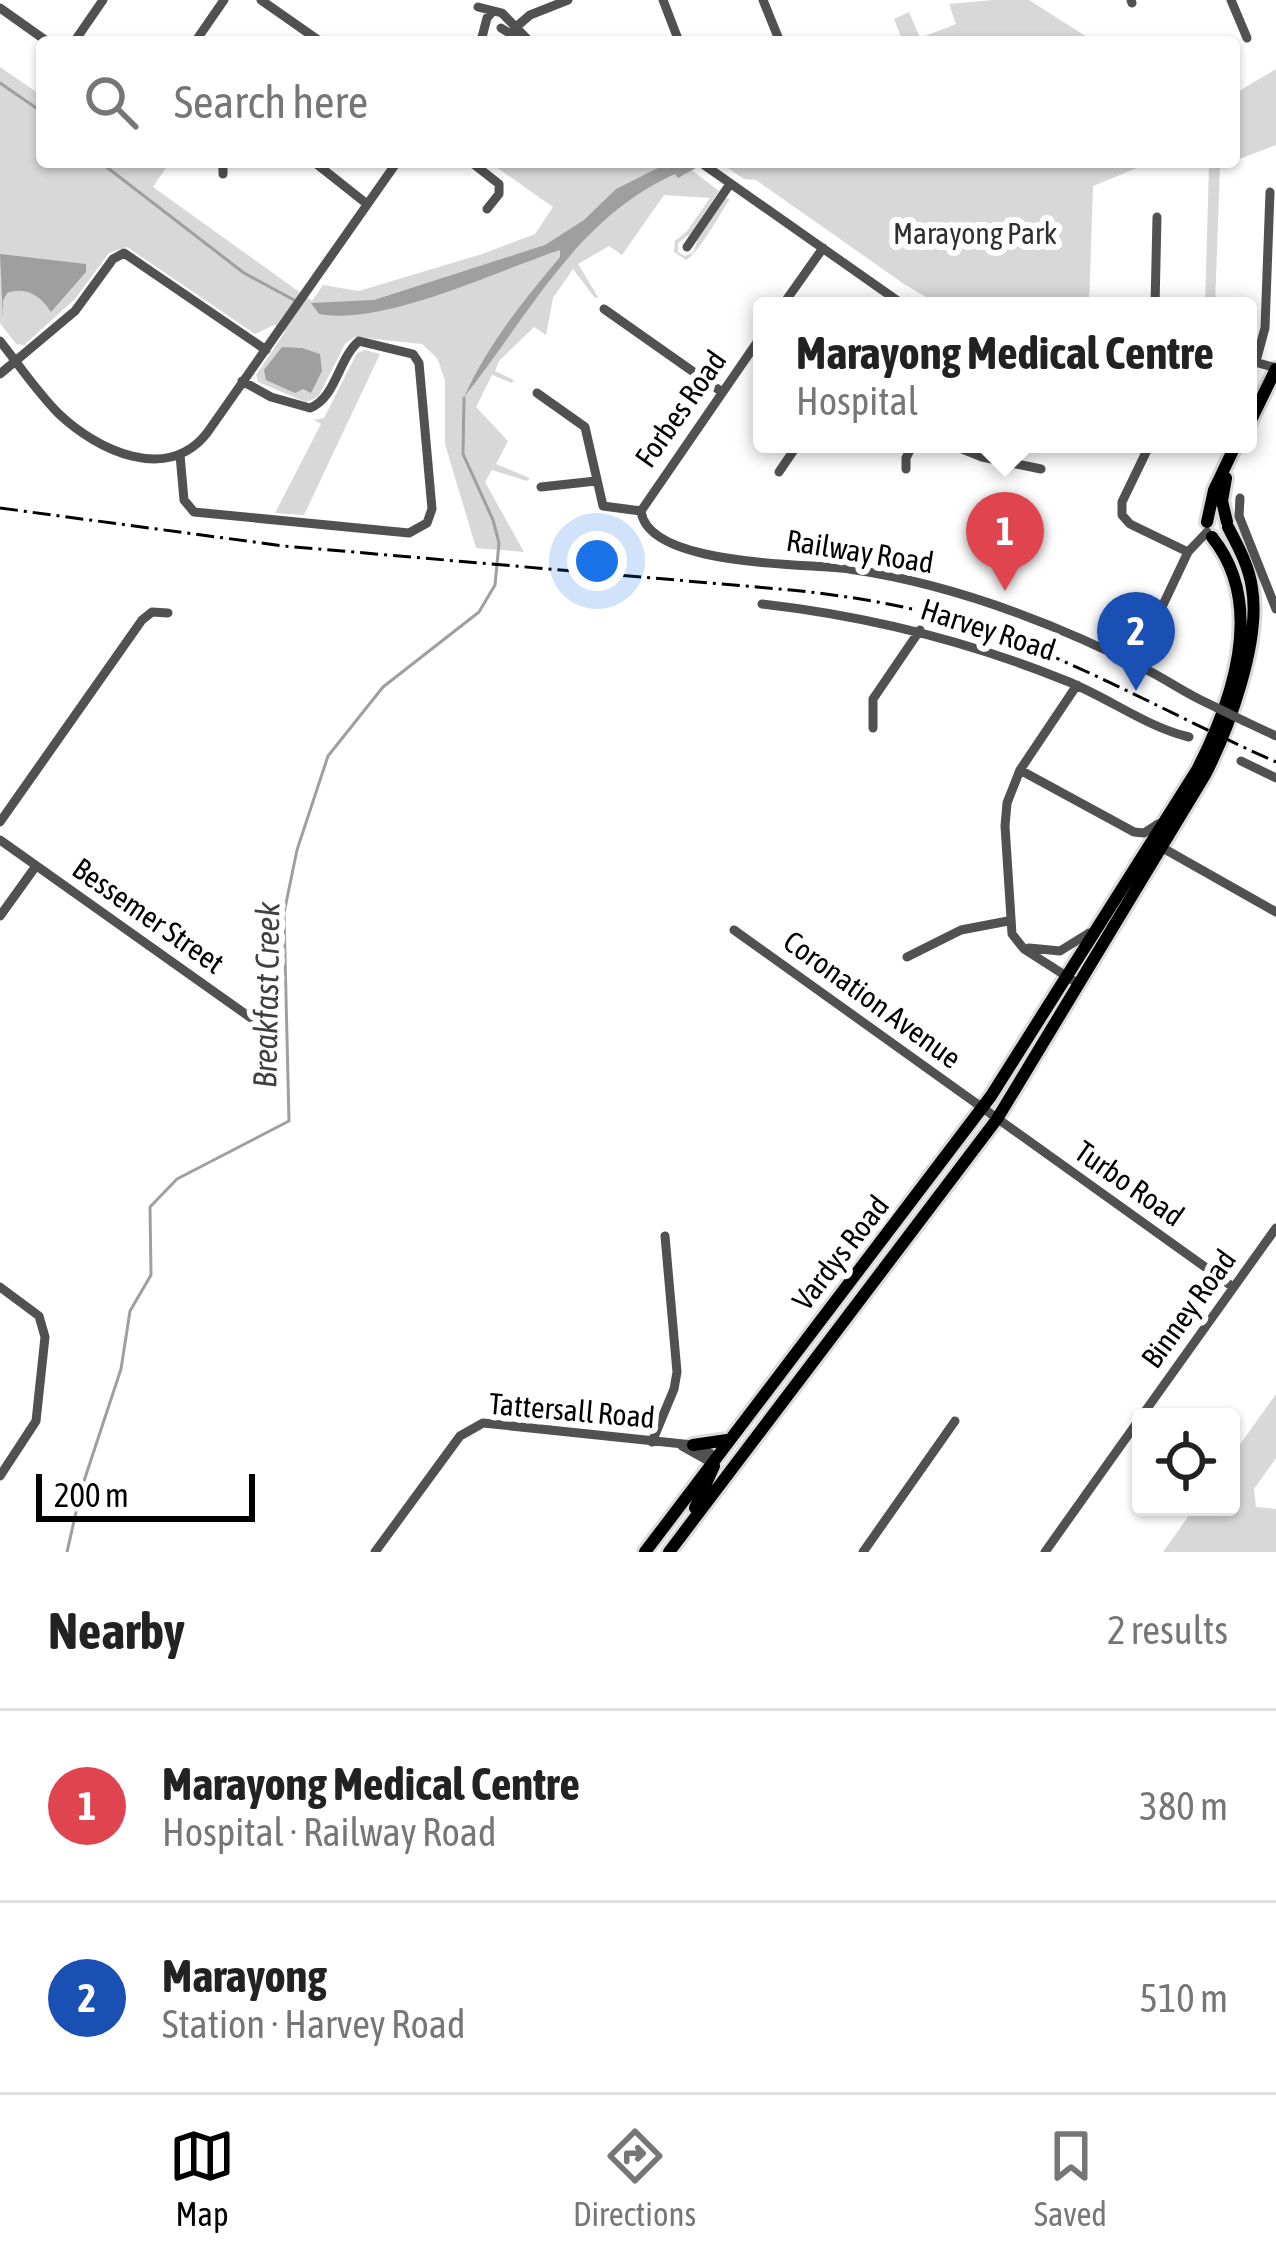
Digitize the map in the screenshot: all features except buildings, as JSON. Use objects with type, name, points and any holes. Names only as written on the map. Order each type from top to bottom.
[{"type":"main road","points":[[1270,396],[1276,368]]},
{"type":"main road","points":[[1209,530],[1214,490],[1234,453]]},
{"type":"main road","points":[[1227,525],[1222,493],[1236,453]]},
{"type":"main road","points":[[1209,530],[1219,516],[1227,525]]},
{"type":"main road","name":"Vardys Road","points":[[645,1552],[982,1108],[1161,847],[1220,743],[1251,631],[1252,587],[1227,525]]},
{"type":"main road","name":"Vardys Road","points":[[673,1548],[998,1119],[1102,918],[1197,770],[1217,727],[1243,622],[1237,579],[1209,530]]},
{"type":"main road","name":"Vardys Road","points":[[1161,847],[1169,814]]},
{"type":"main road","name":"Vardys Road","points":[[1132,869],[1151,849],[1161,847]]},
{"type":"main road","points":[[673,1548],[711,1478],[713,1459],[730,1455],[759,1430]]},
{"type":"main road","points":[[688,1445],[728,1439]]},
{"type":"street","points":[[78,36],[103,0]]},
{"type":"street","points":[[199,36],[224,0]]},
{"type":"street","points":[[261,0],[312,36]]},
{"type":"street","points":[[516,27],[530,15],[568,0]]},
{"type":"street","points":[[663,0],[677,36]]},
{"type":"street","points":[[763,0],[778,36]]},
{"type":"street","points":[[1231,0],[1246,38]]},
{"type":"street","points":[[473,3],[517,36]]},
{"type":"street","points":[[0,8],[40,36]]},
{"type":"street","points":[[495,22],[516,27],[523,36]]},
{"type":"street","points":[[485,36],[495,22]]},
{"type":"street","points":[[322,168],[367,204]]},
{"type":"street","points":[[0,341],[54,409],[87,436],[142,458],[180,455],[200,441],[393,168]]},
{"type":"street","points":[[479,168],[499,184],[499,194],[488,209]]},
{"type":"street","points":[[709,168],[892,297]]},
{"type":"street","points":[[687,247],[730,184]]},
{"type":"street","points":[[1257,348],[1265,328],[1270,192]]},
{"type":"street","points":[[1155,297],[1157,217]]},
{"type":"street","points":[[788,297],[823,248]]},
{"type":"street","points":[[0,374],[75,310],[113,259],[124,253],[266,350]]},
{"type":"street","points":[[604,309],[722,392]]},
{"type":"street","points":[[180,455],[184,500],[198,513],[409,532],[427,523],[432,509],[419,363],[413,354],[359,341],[350,349],[323,401],[310,408],[272,397],[242,381]]},
{"type":"street","name":"Forbes Road","points":[[640,511],[753,348]]},
{"type":"street","points":[[537,393],[585,428],[596,481],[541,488]]},
{"type":"street","points":[[779,472],[792,453]]},
{"type":"street","points":[[906,469],[908,453]]},
{"type":"street","points":[[972,453],[1041,469]]},
{"type":"street","points":[[1146,453],[1122,502],[1122,514],[1130,524],[1188,552]]},
{"type":"street","name":"Railway Road","points":[[596,481],[603,506],[640,511],[647,527],[684,551],[852,570],[936,587],[1033,619],[1135,664],[1276,736]]},
{"type":"street","points":[[1240,497],[1239,517],[1276,609]]},
{"type":"street","points":[[1135,664],[1188,552],[1209,530]]},
{"type":"street","name":"Harvey Road","points":[[762,604],[920,630],[1077,685],[1189,737]]},
{"type":"street","points":[[0,822],[142,620],[152,612],[168,613]]},
{"type":"street","points":[[873,728],[873,699],[920,630]]},
{"type":"street","points":[[1072,980],[1018,943],[1008,921],[1006,814],[1020,770],[1077,685]]},
{"type":"street","points":[[1241,761],[1276,778]]},
{"type":"street","points":[[1020,770],[1120,825],[1146,832],[1169,814]]},
{"type":"street","name":"Bessemer Street","points":[[0,840],[268,1030]]},
{"type":"street","points":[[1161,847],[1276,912]]},
{"type":"street","points":[[0,916],[36,866]]},
{"type":"street","points":[[1018,943],[1045,952],[1068,949],[1102,918]]},
{"type":"street","points":[[907,957],[961,930],[1008,921]]},
{"type":"street","name":"Coronation Avenue","points":[[734,930],[998,1119]]},
{"type":"street","name":"Turbo Road","points":[[998,1119],[1233,1287]]},
{"type":"street","name":"Binney Road","points":[[1147,1408],[1276,1228]]},
{"type":"street","points":[[652,1442],[677,1372],[665,1236]]},
{"type":"street","points":[[0,1287],[39,1316],[45,1337],[36,1421],[0,1476]]},
{"type":"street","points":[[863,1552],[955,1421]]},
{"type":"street","name":"Tattersall Road","points":[[375,1552],[451,1448],[472,1427],[499,1423],[688,1445],[706,1460],[713,1459]]},
{"type":"street","name":"Binney Road","points":[[1046,1552],[1132,1430]]},
{"type":"green space","points":[[1029,0],[1086,36],[925,36],[956,24],[949,4]]},
{"type":"green space","points":[[909,12],[919,36],[901,36],[894,19]]},
{"type":"green space","points":[[0,67],[36,92],[36,168],[166,168],[153,187],[312,301],[323,285],[359,291],[535,234],[553,207],[498,168],[689,168],[719,191],[690,234],[678,243],[678,252],[685,256],[693,253],[726,198],[730,199],[703,242],[691,256],[686,260],[674,252],[675,241],[710,198],[664,195],[622,255],[609,246],[578,264],[598,297],[573,269],[553,298],[546,335],[534,327],[499,361],[495,371],[514,380],[492,375],[476,407],[508,441],[496,464],[530,478],[492,470],[485,482],[524,552],[476,548],[445,444],[445,380],[437,358],[422,344],[355,337],[345,344],[318,397],[306,402],[258,382],[256,375],[285,332],[274,325],[255,334],[127,247],[109,253],[75,299],[24,345],[16,344],[0,323]]},
{"type":"green space","points":[[1276,69],[1276,145],[1240,159],[1240,90]]},
{"type":"green space","name":"Marayong Park","points":[[728,168],[1137,168],[1093,186],[1089,297],[926,297],[756,180],[744,179]]},
{"type":"green space","name":"Marayong Park","points":[[1209,168],[1220,168],[1215,297],[1205,297]]},
{"type":"green space","points":[[357,353],[380,354],[304,515],[275,513],[321,424],[314,420],[324,418]]},
{"type":"green space","points":[[1276,1394],[1276,1458],[1254,1489],[1256,1507],[1276,1509],[1276,1552],[1163,1552],[1189,1516],[1240,1516],[1240,1444]]},
{"type":"shaded area","points":[[658,168],[696,168],[640,193],[609,216],[557,272],[464,397],[495,341],[560,257],[560,250],[375,312],[319,314],[311,303],[374,300],[545,245],[584,220],[616,189]]},
{"type":"shaded area","points":[[0,254],[86,264],[86,272],[51,312],[32,294],[7,293],[3,319]]},
{"type":"shaded area","points":[[282,347],[320,354],[322,371],[311,393],[303,389],[295,393],[266,380],[264,370]]},
{"type":"waterway","points":[[0,83],[36,108]]},
{"type":"waterway","points":[[108,168],[244,273],[294,300]]},
{"type":"waterway","name":"Breakfast Creek","points":[[67,1552],[81,1490],[121,1369],[130,1311],[151,1275],[150,1207],[177,1179],[289,1121],[284,913],[297,850],[328,756],[383,687],[479,612],[495,585],[499,543],[463,454],[464,398]]},
{"type":"railway","points":[[0,508],[284,546],[791,590],[899,606],[963,623],[1043,653],[1276,762]]},
{"type":"place","name":"Marayong Medical Centre","points":[[1005,591]]},
{"type":"place","name":"Marayong","points":[[1136,691]]}]
